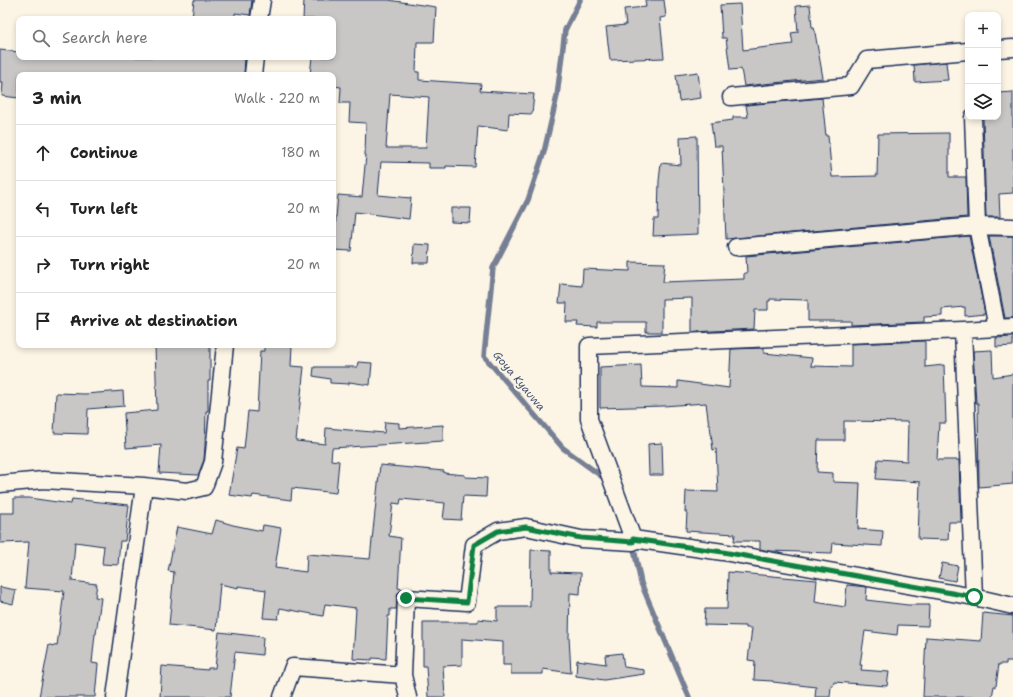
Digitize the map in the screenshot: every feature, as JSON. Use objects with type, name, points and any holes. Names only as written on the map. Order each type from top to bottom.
[{"type":"street","points":[[259,16],[262,0]]},
{"type":"street","points":[[1001,49],[1013,48]]},
{"type":"street","points":[[731,97],[851,86],[867,60],[965,51]]},
{"type":"street","points":[[253,72],[255,60]]},
{"type":"street","points":[[633,539],[589,419],[589,346],[1005,327],[977,226],[973,120]]},
{"type":"street","points":[[736,247],[977,226],[1013,227]]},
{"type":"street","points":[[963,330],[974,597]]},
{"type":"street","points":[[0,484],[43,480],[144,486],[186,491],[204,486],[213,462],[226,348]]},
{"type":"street","points":[[115,697],[144,486]]},
{"type":"street","points":[[408,697],[403,675],[406,598],[467,602],[474,545],[498,531],[526,527],[581,538],[633,542],[633,539]]},
{"type":"street","points":[[633,539],[723,552],[974,597],[1013,606]]},
{"type":"street","points":[[282,697],[293,667],[403,675]]},
{"type":"building","points":[[194,0],[252,0],[250,15],[235,13],[235,16],[192,16]]},
{"type":"building","points":[[304,0],[388,0],[436,7],[434,42],[417,42],[416,72],[419,72],[419,80],[481,84],[480,91],[534,94],[532,114],[509,113],[508,130],[478,126],[475,167],[446,166],[446,168],[429,168],[429,163],[381,162],[378,195],[411,198],[409,219],[355,212],[351,251],[336,250],[336,217],[338,195],[362,197],[366,155],[366,123],[349,122],[350,103],[340,103],[341,87],[336,86],[336,72],[310,72],[312,60],[336,60],[336,16],[303,16]],"holes":[[[390,94],[429,97],[426,148],[386,148]]]},
{"type":"building","points":[[645,0],[664,0],[666,17],[660,18],[664,58],[610,60],[606,27],[626,25],[624,9],[646,7]]},
{"type":"building","points":[[740,4],[743,50],[793,44],[791,33],[798,32],[796,6],[810,5],[812,27],[814,27],[823,78],[744,86],[741,69],[730,70],[726,38],[722,38],[720,5]]},
{"type":"building","points":[[0,50],[16,52],[16,60],[245,60],[244,72],[16,72],[16,98],[2,96],[3,82],[0,82]]},
{"type":"building","points":[[946,62],[948,80],[915,82],[914,65]]},
{"type":"building","points":[[698,72],[701,98],[679,101],[676,75]]},
{"type":"building","points":[[1013,92],[1013,193],[999,194],[1000,217],[986,217],[983,120],[1001,120],[1001,93]]},
{"type":"building","points":[[822,98],[832,177],[877,176],[878,134],[949,133],[949,177],[966,177],[967,217],[726,239],[722,146],[714,146],[711,123],[733,120],[733,117],[748,117],[746,105]]},
{"type":"building","points":[[697,136],[698,234],[653,236],[654,219],[658,219],[661,163],[681,165],[680,137]]},
{"type":"building","points":[[451,208],[471,208],[470,223],[451,222]]},
{"type":"building","points":[[969,236],[985,314],[965,316],[965,307],[942,309],[942,316],[924,317],[924,322],[851,325],[851,321],[808,321],[808,300],[770,299],[770,301],[768,301],[768,310],[755,310],[754,329],[692,332],[692,298],[662,299],[662,332],[646,332],[646,322],[597,322],[597,327],[577,326],[578,322],[566,322],[567,303],[559,303],[561,284],[582,286],[583,269],[630,271],[630,262],[665,263],[663,282],[744,279],[744,273],[747,273],[746,256]]},
{"type":"building","points":[[989,236],[1013,236],[1013,318],[1005,318]]},
{"type":"building","points":[[414,244],[430,245],[429,263],[413,263]]},
{"type":"building","points":[[1013,337],[1013,346],[996,347],[996,338]]},
{"type":"building","points":[[925,341],[925,367],[944,365],[946,423],[939,423],[937,460],[959,460],[961,522],[949,522],[948,540],[918,539],[920,482],[876,479],[878,459],[907,461],[908,422],[844,421],[844,440],[818,440],[817,472],[833,473],[833,482],[860,483],[858,529],[883,531],[882,546],[833,543],[832,553],[769,551],[760,549],[760,541],[734,541],[735,534],[686,531],[686,491],[718,492],[716,449],[713,450],[706,403],[600,408],[600,367],[641,365],[642,387],[678,388],[678,381],[729,388],[731,349],[764,348],[764,353],[812,358],[811,366],[851,367],[851,344]]},
{"type":"building","points":[[155,348],[210,348],[210,381],[208,381],[208,411],[206,411],[204,460],[198,475],[159,473],[161,445],[126,448],[124,413],[157,410]]},
{"type":"building","points":[[264,348],[292,348],[291,366],[304,367],[296,441],[325,444],[326,428],[384,433],[385,422],[399,423],[399,428],[443,425],[443,441],[332,448],[331,460],[339,461],[336,493],[292,488],[291,500],[253,495],[252,498],[229,495],[237,448],[244,449],[248,411],[257,412],[260,351],[264,351]]},
{"type":"building","points":[[992,350],[993,377],[1013,374],[1013,484],[979,487],[978,403],[976,403],[973,351]]},
{"type":"building","points":[[358,362],[372,363],[370,385],[349,382],[349,384],[330,383],[330,379],[313,376],[314,367],[357,367]]},
{"type":"building","points":[[123,391],[124,406],[88,409],[87,434],[54,433],[56,393],[85,394]]},
{"type":"building","points":[[662,443],[663,475],[649,475],[648,444]]},
{"type":"building","points":[[380,465],[444,471],[444,473],[465,475],[465,477],[487,478],[486,497],[463,496],[461,520],[443,519],[445,503],[401,499],[400,504],[393,503],[389,536],[401,538],[398,588],[403,589],[398,593],[396,609],[390,609],[390,616],[388,616],[386,659],[353,659],[356,608],[325,604],[323,616],[280,608],[278,619],[263,618],[266,590],[238,586],[238,588],[220,584],[216,630],[169,625],[174,572],[168,571],[177,527],[212,534],[216,520],[262,531],[263,525],[281,528],[275,568],[306,572],[307,554],[370,559]]},
{"type":"building","points":[[14,498],[29,498],[71,504],[72,499],[129,505],[125,541],[120,541],[118,565],[102,564],[104,546],[75,542],[72,581],[97,584],[95,597],[101,598],[92,663],[98,664],[95,697],[39,697],[49,645],[57,646],[64,591],[25,588],[29,542],[0,543],[0,513],[14,513]]},
{"type":"building","points":[[531,550],[551,551],[551,572],[581,573],[580,594],[570,593],[569,637],[571,673],[543,669],[543,674],[511,674],[511,665],[503,665],[503,642],[462,639],[462,665],[443,666],[445,697],[428,697],[426,666],[423,666],[423,622],[478,622],[478,619],[497,621],[497,607],[530,607]]},
{"type":"building","points":[[942,563],[958,566],[955,581],[939,578]]},
{"type":"building","points":[[728,572],[817,580],[815,602],[845,607],[847,585],[867,587],[866,600],[908,605],[929,605],[928,626],[898,625],[897,635],[865,631],[860,665],[862,665],[861,670],[889,672],[887,686],[834,682],[833,686],[831,686],[830,697],[815,697],[816,687],[754,680],[755,661],[748,660],[752,628],[746,628],[746,626],[704,625],[705,609],[727,609]]},
{"type":"building","points":[[0,587],[16,590],[13,604],[0,601]]},
{"type":"building","points":[[983,613],[1013,616],[1013,661],[1006,661],[1006,664],[999,664],[996,686],[994,686],[992,697],[923,697],[926,637],[981,641]]},
{"type":"building","points":[[219,632],[263,637],[262,655],[235,652],[230,697],[160,697],[162,666],[208,670],[208,668],[215,668]]},
{"type":"building","points":[[622,653],[624,667],[644,670],[644,674],[604,680],[576,676],[577,660],[606,664],[605,655]]},
{"type":"waterway","name":"Goya Kyauwa","points":[[580,0],[565,30],[557,96],[544,152],[528,200],[493,268],[484,356],[563,448],[608,481]]},
{"type":"waterway","name":"Goya Kyauwa","points":[[633,544],[641,583],[689,697]]},
{"type":"route","points":[[406,598],[467,602],[474,545],[498,531],[526,527],[581,538],[633,542],[633,539],[723,552],[974,597]]}]
